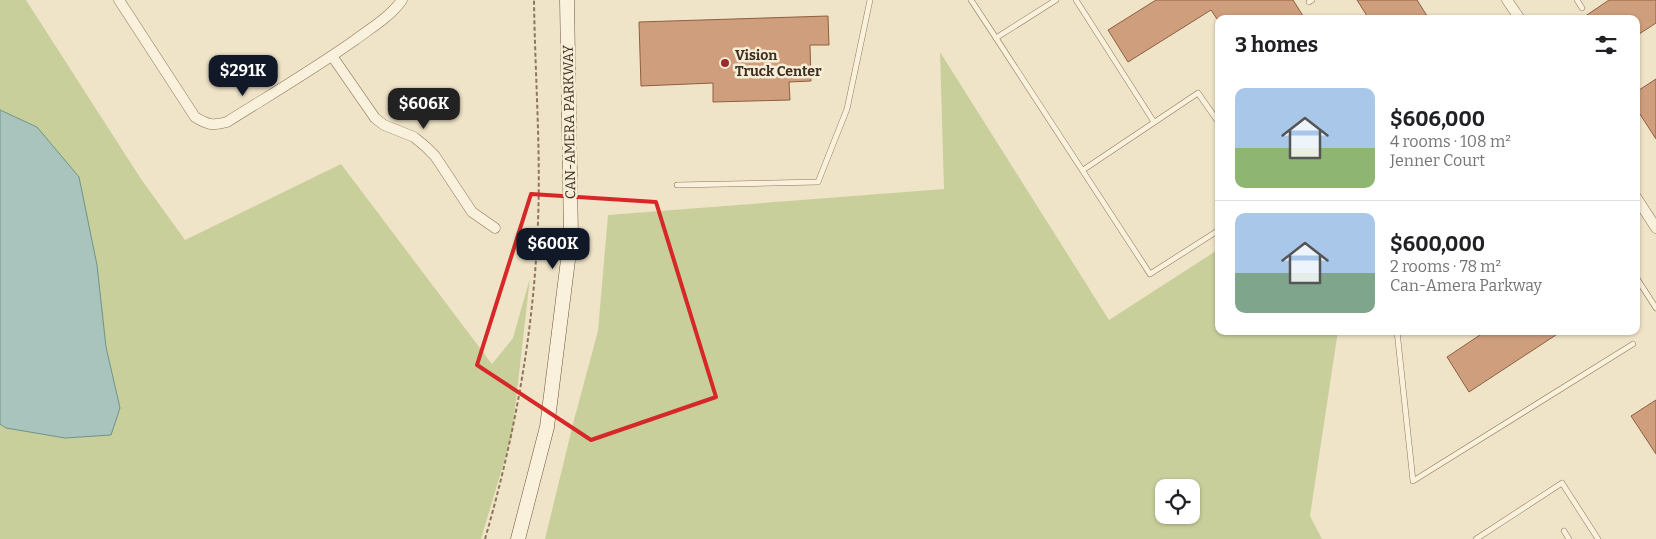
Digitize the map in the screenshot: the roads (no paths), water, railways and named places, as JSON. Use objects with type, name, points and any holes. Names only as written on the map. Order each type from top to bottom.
[{"type":"main road","name":"CAN-AMERA PARKWAY","points":[[518,539],[547,428],[572,236],[567,0]]},
{"type":"street","points":[[121,1],[195,117],[203,123],[214,126],[227,122],[332,56],[383,20],[402,0]]},
{"type":"street","points":[[1510,1],[1518,15]]},
{"type":"street","points":[[332,56],[375,118],[384,125],[414,138],[426,147],[472,212],[495,228]]},
{"type":"street","points":[[1640,203],[1656,228]]},
{"type":"lane","points":[[677,185],[818,182],[847,109],[870,0]]},
{"type":"lane","points":[[971,0],[1150,274],[1215,233]]},
{"type":"lane","points":[[996,38],[1056,0]]},
{"type":"lane","points":[[1076,0],[1154,122]]},
{"type":"lane","points":[[1577,0],[1582,8]]},
{"type":"lane","points":[[1083,170],[1198,93],[1215,117]]},
{"type":"lane","points":[[1640,283],[1656,308]]},
{"type":"lane","points":[[1398,335],[1413,481],[1633,344]]},
{"type":"lane","points":[[1476,539],[1562,483],[1598,539]]},
{"type":"lane","points":[[1564,531],[1569,539]]},
{"type":"water","points":[[0,110],[37,127],[79,177],[97,265],[106,347],[120,408],[111,435],[65,438],[6,428],[0,424]]},
{"type":"place","name":"Vision Truck Center","points":[[725,63]]}]
